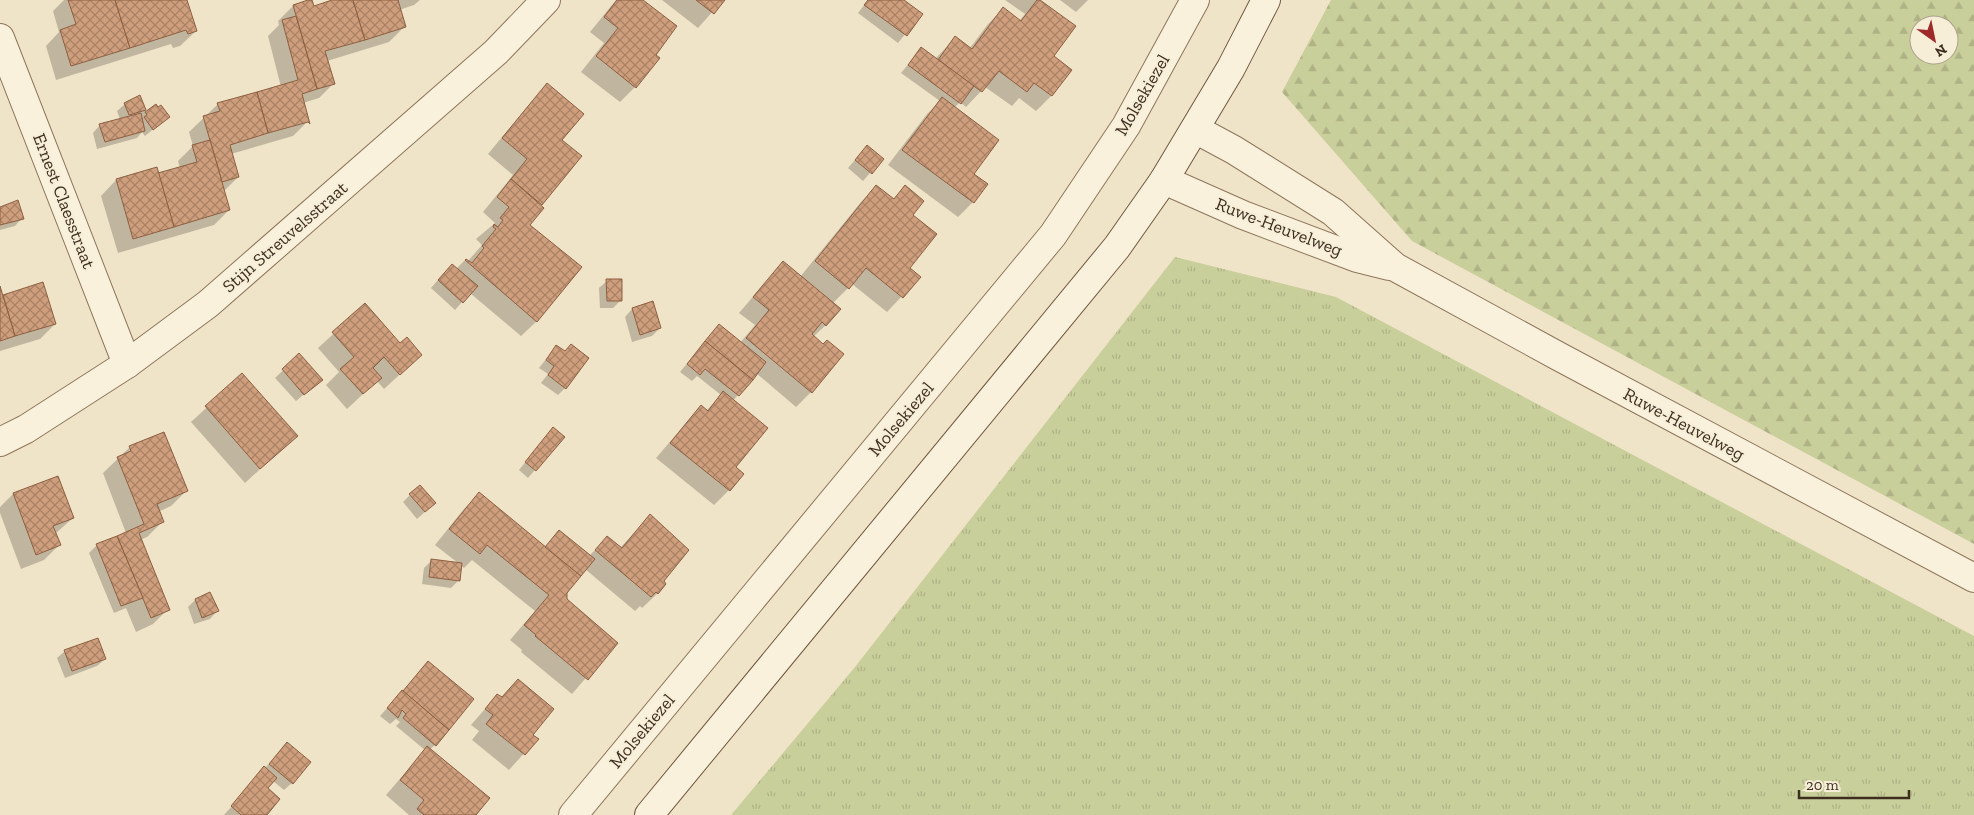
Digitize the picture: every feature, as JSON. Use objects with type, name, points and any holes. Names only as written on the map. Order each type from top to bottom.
[{"type":"street","name":"Stijn Streuvelsstraat","points":[[0,442],[26,429],[127,364],[216,297],[496,52],[546,0]]},
{"type":"street","name":"Molsekiezel","points":[[573,815],[1053,235],[1126,126],[1195,0]]},
{"type":"street","points":[[649,815],[1111,254],[1164,180],[1231,68],[1266,0]]},
{"type":"street","name":"Ernest Claesstraat","points":[[0,38],[127,364]]},
{"type":"street","name":"Ruwe-Heuvelweg","points":[[1195,129],[1234,150],[1333,212],[1396,267],[1558,356],[1974,578]]},
{"type":"street","name":"Ruwe-Heuvelweg","points":[[1164,180],[1243,215],[1357,258],[1396,267]]},
{"type":"green space","points":[[1331,0],[1974,0],[1974,544],[1412,241],[1282,92]]},
{"type":"green space","points":[[1175,257],[1336,297],[1974,636],[1974,815],[731,815],[855,667]]},
{"type":"building","points":[[68,0],[115,0],[130,48],[71,66],[60,30],[76,24]]},
{"type":"building","points":[[115,0],[187,0],[197,31],[188,34],[186,30],[130,48]]},
{"type":"building","points":[[312,0],[314,6],[332,0],[353,0],[365,40],[325,51],[335,84],[317,89],[293,5]]},
{"type":"building","points":[[353,0],[398,0],[406,27],[365,40]]},
{"type":"building","points":[[617,0],[643,0],[677,26],[656,55],[660,58],[636,88],[596,56],[618,28],[604,17]]},
{"type":"building","points":[[696,0],[725,0],[714,14]]},
{"type":"building","points":[[868,0],[904,0],[923,14],[907,36],[864,5]]},
{"type":"building","points":[[1037,0],[1040,0],[1076,26],[1054,56],[1072,70],[1052,96],[1034,83],[1027,92],[999,71],[982,92],[938,60],[955,36],[972,49],[1003,7],[1021,21]]},
{"type":"building","points":[[296,16],[317,89],[302,94],[310,124],[308,122],[268,133],[257,92],[298,80],[282,20]]},
{"type":"building","points":[[921,47],[974,86],[961,104],[908,65]]},
{"type":"building","points":[[547,83],[584,114],[562,140],[582,156],[542,205],[511,179],[527,159],[502,138]]},
{"type":"building","points":[[257,92],[268,133],[230,145],[239,177],[222,182],[203,116],[220,111],[217,103]]},
{"type":"building","points":[[140,95],[146,110],[129,115],[124,103]]},
{"type":"building","points":[[942,97],[999,140],[974,174],[988,184],[974,203],[902,150]]},
{"type":"building","points":[[156,104],[158,107],[161,105],[170,117],[153,130],[144,117],[147,115],[145,112]]},
{"type":"building","points":[[141,113],[145,131],[105,142],[99,124]]},
{"type":"building","points":[[210,140],[230,210],[174,227],[158,173],[197,162],[192,145]]},
{"type":"building","points":[[867,145],[884,159],[872,174],[855,160]]},
{"type":"building","points":[[157,167],[174,227],[133,239],[116,179]]},
{"type":"building","points":[[511,179],[544,208],[530,225],[582,267],[537,322],[465,260],[472,263],[484,248],[482,246],[496,229],[493,227],[494,224],[498,227],[503,220],[500,218],[509,207],[497,197]]},
{"type":"building","points":[[876,185],[894,199],[905,185],[924,201],[913,215],[937,234],[910,268],[921,277],[903,298],[866,268],[849,289],[815,261]]},
{"type":"building","points":[[18,200],[24,219],[0,225],[0,207]]},
{"type":"building","points":[[783,261],[841,309],[826,326],[822,322],[812,334],[823,344],[827,340],[844,354],[812,393],[746,338],[769,310],[753,297]]},
{"type":"building","points":[[452,264],[478,286],[463,303],[438,280]]},
{"type":"building","points":[[606,279],[622,279],[622,301],[607,301]]},
{"type":"building","points":[[43,282],[56,324],[15,336],[3,295]]},
{"type":"building","points":[[0,286],[15,336],[0,341]]},
{"type":"building","points":[[653,301],[661,328],[640,335],[632,308]]},
{"type":"building","points":[[365,303],[400,343],[407,337],[422,355],[400,375],[384,357],[373,368],[382,378],[363,394],[340,369],[354,357],[332,332]]},
{"type":"building","points":[[719,324],[766,362],[753,380],[705,341]]},
{"type":"building","points":[[705,341],[753,380],[739,396],[705,369],[700,375],[687,364]]},
{"type":"building","points":[[571,344],[589,358],[566,389],[548,375],[554,366],[546,360],[556,345],[565,351]]},
{"type":"building","points":[[299,353],[323,380],[304,395],[282,369]]},
{"type":"building","points":[[242,373],[298,436],[260,469],[205,406]]},
{"type":"building","points":[[723,391],[768,428],[736,467],[744,474],[730,491],[670,443],[701,405],[708,411]]},
{"type":"building","points":[[553,427],[565,437],[536,471],[525,462]]},
{"type":"building","points":[[164,432],[188,491],[157,504],[164,522],[139,533],[170,610],[151,618],[117,536],[144,524],[117,457],[131,451],[129,446]]},
{"type":"building","points":[[58,476],[74,518],[53,526],[61,545],[36,555],[13,493]]},
{"type":"building","points":[[420,485],[436,503],[425,512],[409,494]]},
{"type":"building","points":[[479,492],[581,576],[567,593],[567,599],[618,643],[588,680],[524,625],[549,595],[487,545],[480,554],[449,529]]},
{"type":"building","points":[[650,514],[689,550],[664,581],[666,584],[658,594],[656,592],[651,597],[595,550],[607,536],[622,548]]},
{"type":"building","points":[[559,530],[595,559],[581,576],[545,547]]},
{"type":"building","points":[[117,536],[143,598],[121,606],[96,544]]},
{"type":"building","points":[[431,559],[462,563],[460,581],[429,577]]},
{"type":"building","points":[[210,592],[219,611],[202,618],[195,599]]},
{"type":"building","points":[[98,638],[106,659],[72,671],[64,650]]},
{"type":"building","points":[[428,661],[474,699],[449,730],[403,691]]},
{"type":"building","points":[[518,679],[554,709],[533,735],[539,739],[525,755],[486,724],[493,715],[485,709],[497,694],[502,697]]},
{"type":"building","points":[[402,690],[449,730],[436,746],[403,718],[406,714],[402,710],[398,718],[387,708]]},
{"type":"building","points":[[287,742],[311,762],[293,784],[269,764]]},
{"type":"building","points":[[427,746],[490,798],[476,815],[424,815],[417,809],[424,800],[400,780]]},
{"type":"building","points":[[264,766],[277,778],[268,788],[280,799],[267,815],[241,815],[231,806]]}]
